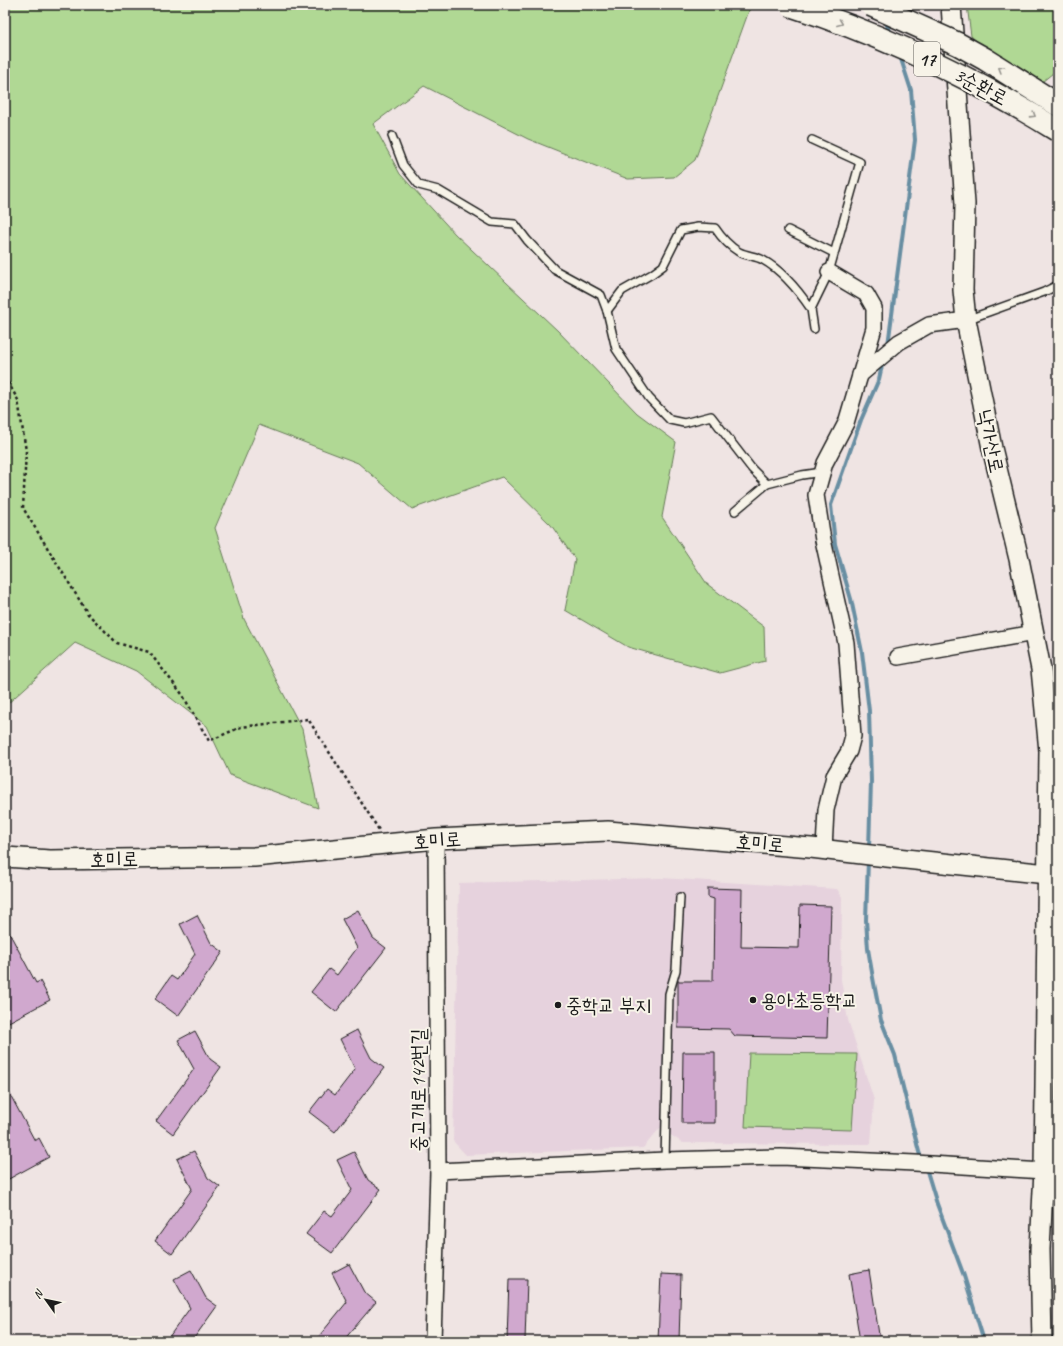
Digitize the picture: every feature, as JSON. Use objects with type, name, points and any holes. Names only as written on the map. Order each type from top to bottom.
[{"type":"highway","name":"3순환로","points":[[790,5],[825,16],[931,60],[1021,108],[1057,130]]},
{"type":"highway","name":"3순환로","points":[[871,5],[958,44],[991,62],[1058,104]]},
{"type":"street","name":"낙가산로","points":[[951,5],[965,204],[963,290],[966,320],[992,448],[1019,558],[1041,669],[1049,751],[1047,874]]},
{"type":"street","points":[[824,849],[826,810],[834,776],[849,751],[853,736],[846,643],[823,540],[816,495],[825,463],[846,423],[874,328],[874,308],[866,294],[829,272]]},
{"type":"street","points":[[860,375],[900,342],[929,325],[966,320]]},
{"type":"street","points":[[898,656],[1034,633]]},
{"type":"street","name":"호미로","points":[[5,857],[50,860],[254,857],[436,839],[608,831],[824,849],[1047,874]]},
{"type":"street","name":"중고개로142번길","points":[[432,1341],[438,1171],[436,839]]},
{"type":"street","points":[[1042,1341],[1040,1249],[1044,1171],[1047,874]]},
{"type":"street","points":[[438,1171],[665,1160],[781,1157],[1044,1171]]},
{"type":"lane","points":[[392,136],[403,165],[419,185],[438,190],[492,222],[515,224],[527,240],[555,270],[601,295],[607,311],[616,349],[649,398],[670,420],[684,423],[711,416],[752,469],[767,484]]},
{"type":"lane","points":[[811,308],[829,272],[860,162],[812,140]]},
{"type":"lane","points":[[607,311],[622,291],[663,266],[681,230],[698,227],[715,228],[722,239],[739,252],[763,260],[784,276],[811,308],[814,328]]},
{"type":"lane","points":[[788,230],[834,253]]},
{"type":"lane","points":[[966,320],[1044,292],[1058,285]]},
{"type":"lane","points":[[735,511],[767,484],[802,475],[822,472]]},
{"type":"lane","points":[[665,1160],[669,994],[676,970],[680,897]]},
{"type":"path","points":[[5,377],[18,400],[26,451],[23,508],[88,614],[117,643],[149,652],[182,694],[209,741],[241,727],[308,719],[388,844]]},
{"type":"shaded area","points":[[661,878],[837,889],[842,897],[841,980],[848,1020],[874,1100],[871,1144],[683,1143],[660,1128],[643,1148],[466,1155],[453,1141],[459,883]]},
{"type":"green space","points":[[5,5],[751,5],[695,160],[674,177],[628,179],[528,139],[424,86],[373,124],[400,174],[455,234],[558,331],[637,413],[676,442],[662,517],[707,584],[764,627],[765,661],[720,673],[628,647],[565,610],[575,559],[551,525],[502,477],[412,509],[358,463],[259,425],[215,528],[244,619],[302,729],[318,808],[230,775],[207,726],[136,671],[75,643],[5,706]]},
{"type":"green space","points":[[967,5],[1058,5],[1058,69],[1032,90],[971,36]]},
{"type":"green space","points":[[749,1053],[857,1054],[852,1130],[745,1127]]},
{"type":"building","points":[[708,888],[742,889],[741,947],[799,948],[800,905],[831,906],[827,1038],[735,1036],[729,1029],[678,1028],[678,981],[713,981],[714,899],[708,897]]},
{"type":"building","points":[[358,910],[373,938],[386,948],[336,1012],[311,992],[329,969],[337,975],[357,948],[342,919]]},
{"type":"building","points":[[197,915],[211,943],[223,952],[178,1016],[155,999],[171,976],[177,980],[195,954],[180,924]]},
{"type":"building","points":[[5,925],[36,983],[40,981],[50,1000],[5,1024]]},
{"type":"building","points":[[357,1030],[371,1058],[384,1068],[335,1132],[309,1112],[327,1089],[335,1095],[355,1069],[340,1039]]},
{"type":"building","points":[[195,1031],[210,1059],[221,1067],[173,1134],[156,1121],[194,1069],[178,1040]]},
{"type":"building","points":[[683,1052],[715,1052],[715,1123],[682,1123]]},
{"type":"building","points":[[5,1085],[35,1141],[39,1138],[49,1157],[5,1181]]},
{"type":"building","points":[[194,1151],[208,1178],[220,1187],[172,1254],[155,1241],[192,1189],[177,1159]]},
{"type":"building","points":[[354,1152],[368,1180],[381,1189],[332,1253],[306,1234],[324,1211],[332,1216],[352,1190],[337,1160]]},
{"type":"building","points":[[349,1264],[364,1292],[376,1302],[343,1341],[315,1341],[347,1302],[332,1273]]},
{"type":"building","points":[[191,1270],[206,1298],[217,1306],[192,1341],[166,1341],[190,1308],[174,1279]]},
{"type":"building","points":[[869,1270],[880,1341],[860,1341],[849,1274]]},
{"type":"building","points":[[661,1274],[681,1275],[679,1341],[658,1341]]},
{"type":"building","points":[[509,1279],[527,1279],[525,1341],[507,1341]]},
{"type":"waterway","points":[[884,19],[892,35]]},
{"type":"waterway","points":[[888,345],[915,140],[911,90],[900,56]]},
{"type":"waterway","points":[[869,849],[871,781],[869,711],[862,652],[851,599],[835,544],[831,505],[861,420],[879,379],[883,361]]},
{"type":"waterway","points":[[868,860],[866,920],[868,949],[873,978],[881,1020],[895,1055],[922,1160]]},
{"type":"waterway","points":[[926,1168],[937,1204],[964,1276],[984,1341]]},
{"type":"place","name":"용아초등학교","points":[[753,1000]]},
{"type":"place","name":"중학교 부지","points":[[558,1005]]}]
